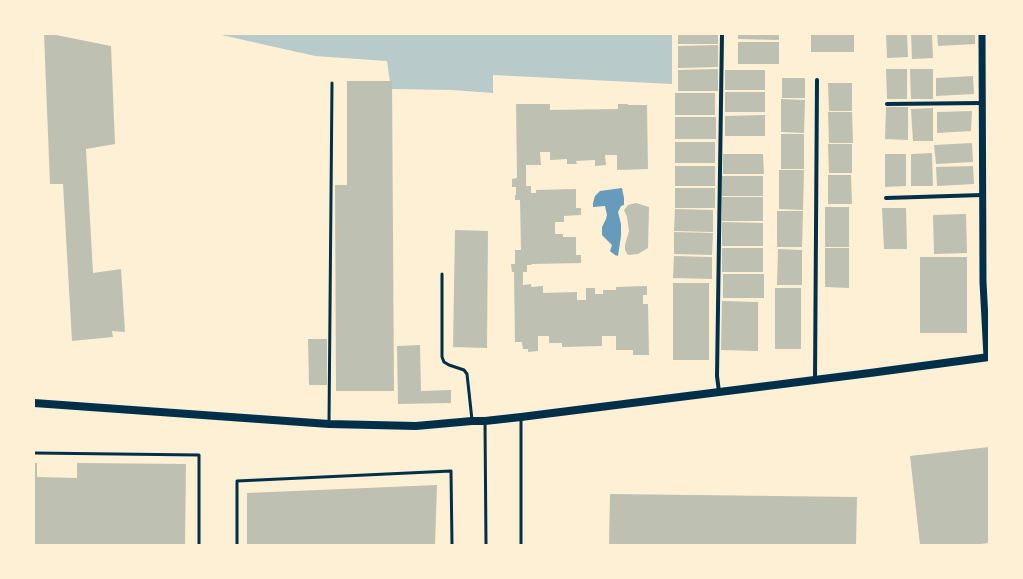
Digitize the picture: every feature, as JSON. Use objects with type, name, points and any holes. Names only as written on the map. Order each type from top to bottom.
[{"type":"main road","points":[[34,403],[329,424],[416,426],[521,417],[870,374],[988,357]]},
{"type":"street","points":[[720,392],[717,376],[722,34]]},
{"type":"street","points":[[982,34],[983,282],[988,357]]},
{"type":"street","points":[[815,380],[817,80]]},
{"type":"street","points":[[887,104],[982,103]]},
{"type":"street","points":[[886,198],[982,195]]},
{"type":"lane","points":[[329,424],[332,83]]},
{"type":"lane","points":[[442,274],[442,357],[444,362],[464,370],[467,374],[472,421]]},
{"type":"lane","points":[[521,417],[521,545]]},
{"type":"lane","points":[[485,421],[486,545]]},
{"type":"lane","points":[[34,453],[199,455],[198,545]]},
{"type":"lane","points":[[237,545],[237,481],[452,471],[452,545]]},
{"type":"shaded area","points":[[217,34],[672,34],[672,84],[493,75],[493,93],[452,90],[391,89],[387,61],[315,56]]},
{"type":"water","points":[[622,188],[624,205],[621,206],[618,212],[621,224],[621,236],[618,256],[610,251],[612,245],[602,235],[602,227],[607,215],[605,206],[593,207],[593,203],[595,196],[600,191]]},
{"type":"building","points":[[44,34],[51,34],[111,46],[115,144],[86,149],[93,273],[121,269],[125,332],[112,331],[113,337],[72,341],[63,184],[50,184]]},
{"type":"building","points":[[678,34],[718,34],[718,44],[678,44]]},
{"type":"building","points":[[738,34],[779,34],[779,40],[738,39]]},
{"type":"building","points":[[811,34],[854,34],[854,52],[811,52]]},
{"type":"building","points":[[886,34],[907,34],[908,57],[887,58]]},
{"type":"building","points":[[911,34],[932,34],[933,58],[912,59]]},
{"type":"building","points":[[937,34],[975,34],[975,44],[938,46]]},
{"type":"building","points":[[738,42],[779,42],[779,64],[738,64]]},
{"type":"building","points":[[718,45],[718,67],[678,68],[678,46]]},
{"type":"building","points":[[718,69],[718,91],[678,91],[678,70]]},
{"type":"building","points":[[886,69],[907,69],[907,99],[887,99]]},
{"type":"building","points":[[910,69],[933,69],[933,99],[911,99]]},
{"type":"building","points":[[725,70],[765,70],[765,90],[725,90]]},
{"type":"building","points":[[973,76],[974,94],[936,96],[936,78]]},
{"type":"building","points":[[782,78],[805,78],[805,98],[782,98]]},
{"type":"building","points":[[347,81],[392,81],[394,391],[336,391],[335,185],[347,185]]},
{"type":"building","points":[[828,83],[852,83],[852,111],[829,111]]},
{"type":"building","points":[[725,92],[765,92],[765,112],[725,112]]},
{"type":"building","points":[[675,93],[715,93],[715,115],[675,115]]},
{"type":"building","points":[[781,99],[805,100],[804,133],[781,132]]},
{"type":"building","points":[[516,104],[550,104],[550,110],[618,109],[618,104],[647,105],[648,169],[617,170],[617,155],[605,155],[606,165],[595,166],[595,160],[576,161],[577,164],[567,164],[567,159],[550,160],[550,152],[540,152],[541,165],[526,165],[526,186],[531,186],[531,193],[536,193],[536,190],[576,189],[576,208],[581,208],[581,215],[564,216],[564,222],[555,222],[555,234],[563,234],[563,237],[576,237],[576,255],[581,255],[581,263],[527,265],[527,272],[523,272],[523,285],[531,284],[531,287],[543,286],[543,293],[577,292],[577,300],[586,300],[586,288],[595,288],[595,294],[603,294],[603,290],[616,290],[616,287],[647,286],[647,295],[643,295],[643,304],[648,304],[649,355],[633,355],[633,350],[616,350],[616,336],[602,336],[602,346],[562,347],[562,343],[549,343],[549,336],[538,336],[538,351],[528,352],[528,349],[523,349],[522,342],[515,342],[514,272],[512,272],[511,264],[515,264],[515,250],[521,250],[520,200],[515,200],[516,187],[512,187],[512,179],[517,178]]},
{"type":"building","points":[[886,107],[908,107],[908,140],[885,139]]},
{"type":"building","points":[[933,108],[933,141],[913,141],[911,109]]},
{"type":"building","points":[[972,111],[971,131],[937,133],[937,112]]},
{"type":"building","points":[[828,112],[852,112],[853,143],[829,143]]},
{"type":"building","points":[[765,115],[765,136],[725,136],[725,116]]},
{"type":"building","points":[[675,117],[716,117],[716,139],[675,139]]},
{"type":"building","points":[[781,134],[804,134],[804,169],[781,169]]},
{"type":"building","points":[[675,142],[715,142],[715,163],[675,163]]},
{"type":"building","points":[[972,143],[973,162],[936,164],[934,145]]},
{"type":"building","points":[[828,144],[852,144],[852,173],[829,173]]},
{"type":"building","points":[[932,153],[933,186],[911,186],[911,154]]},
{"type":"building","points":[[723,154],[763,154],[764,174],[723,174]]},
{"type":"building","points":[[885,154],[906,154],[906,186],[885,187]]},
{"type":"building","points":[[675,166],[715,166],[715,186],[675,186]]},
{"type":"building","points":[[973,166],[974,184],[937,186],[936,167]]},
{"type":"building","points":[[779,170],[804,170],[803,210],[779,209]]},
{"type":"building","points":[[828,175],[851,175],[852,204],[828,204]]},
{"type":"building","points":[[722,176],[763,176],[763,196],[722,196]]},
{"type":"building","points":[[675,188],[715,188],[715,208],[675,208]]},
{"type":"building","points":[[722,197],[763,197],[763,221],[722,221]]},
{"type":"building","points":[[636,203],[649,207],[648,248],[638,254],[628,255],[625,250],[625,245],[629,231],[627,217],[624,210],[628,205]]},
{"type":"building","points":[[825,207],[849,207],[849,247],[825,247]]},
{"type":"building","points":[[882,208],[906,208],[907,249],[884,249]]},
{"type":"building","points":[[675,209],[713,210],[713,232],[674,231]]},
{"type":"building","points":[[777,211],[803,211],[802,247],[777,247]]},
{"type":"building","points":[[966,214],[967,253],[934,254],[933,215]]},
{"type":"building","points":[[722,222],[763,223],[763,246],[722,246]]},
{"type":"building","points":[[455,230],[488,231],[487,348],[453,347]]},
{"type":"building","points":[[674,232],[713,233],[712,255],[674,254]]},
{"type":"building","points":[[722,248],[763,248],[763,272],[722,272]]},
{"type":"building","points":[[825,248],[849,248],[849,288],[825,287]]},
{"type":"building","points":[[778,249],[802,250],[802,285],[777,285]]},
{"type":"building","points":[[674,256],[712,257],[712,279],[673,278]]},
{"type":"building","points":[[920,257],[967,257],[967,333],[920,333]]},
{"type":"building","points":[[723,274],[764,274],[764,298],[723,298]]},
{"type":"building","points":[[673,283],[709,283],[709,360],[673,360]]},
{"type":"building","points":[[775,288],[801,288],[801,349],[775,349]]},
{"type":"building","points":[[722,301],[758,302],[758,351],[721,350]]},
{"type":"building","points":[[308,339],[327,339],[327,385],[309,385]]},
{"type":"building","points":[[420,345],[421,391],[451,390],[451,403],[398,404],[397,346]]},
{"type":"building","points":[[989,447],[989,543],[972,545],[920,545],[910,456]]},
{"type":"building","points":[[34,463],[37,463],[37,477],[77,478],[77,463],[186,464],[185,545],[34,545]]},
{"type":"building","points":[[437,485],[435,545],[247,545],[247,493]]},
{"type":"building","points":[[610,494],[857,497],[856,545],[609,545]]}]
